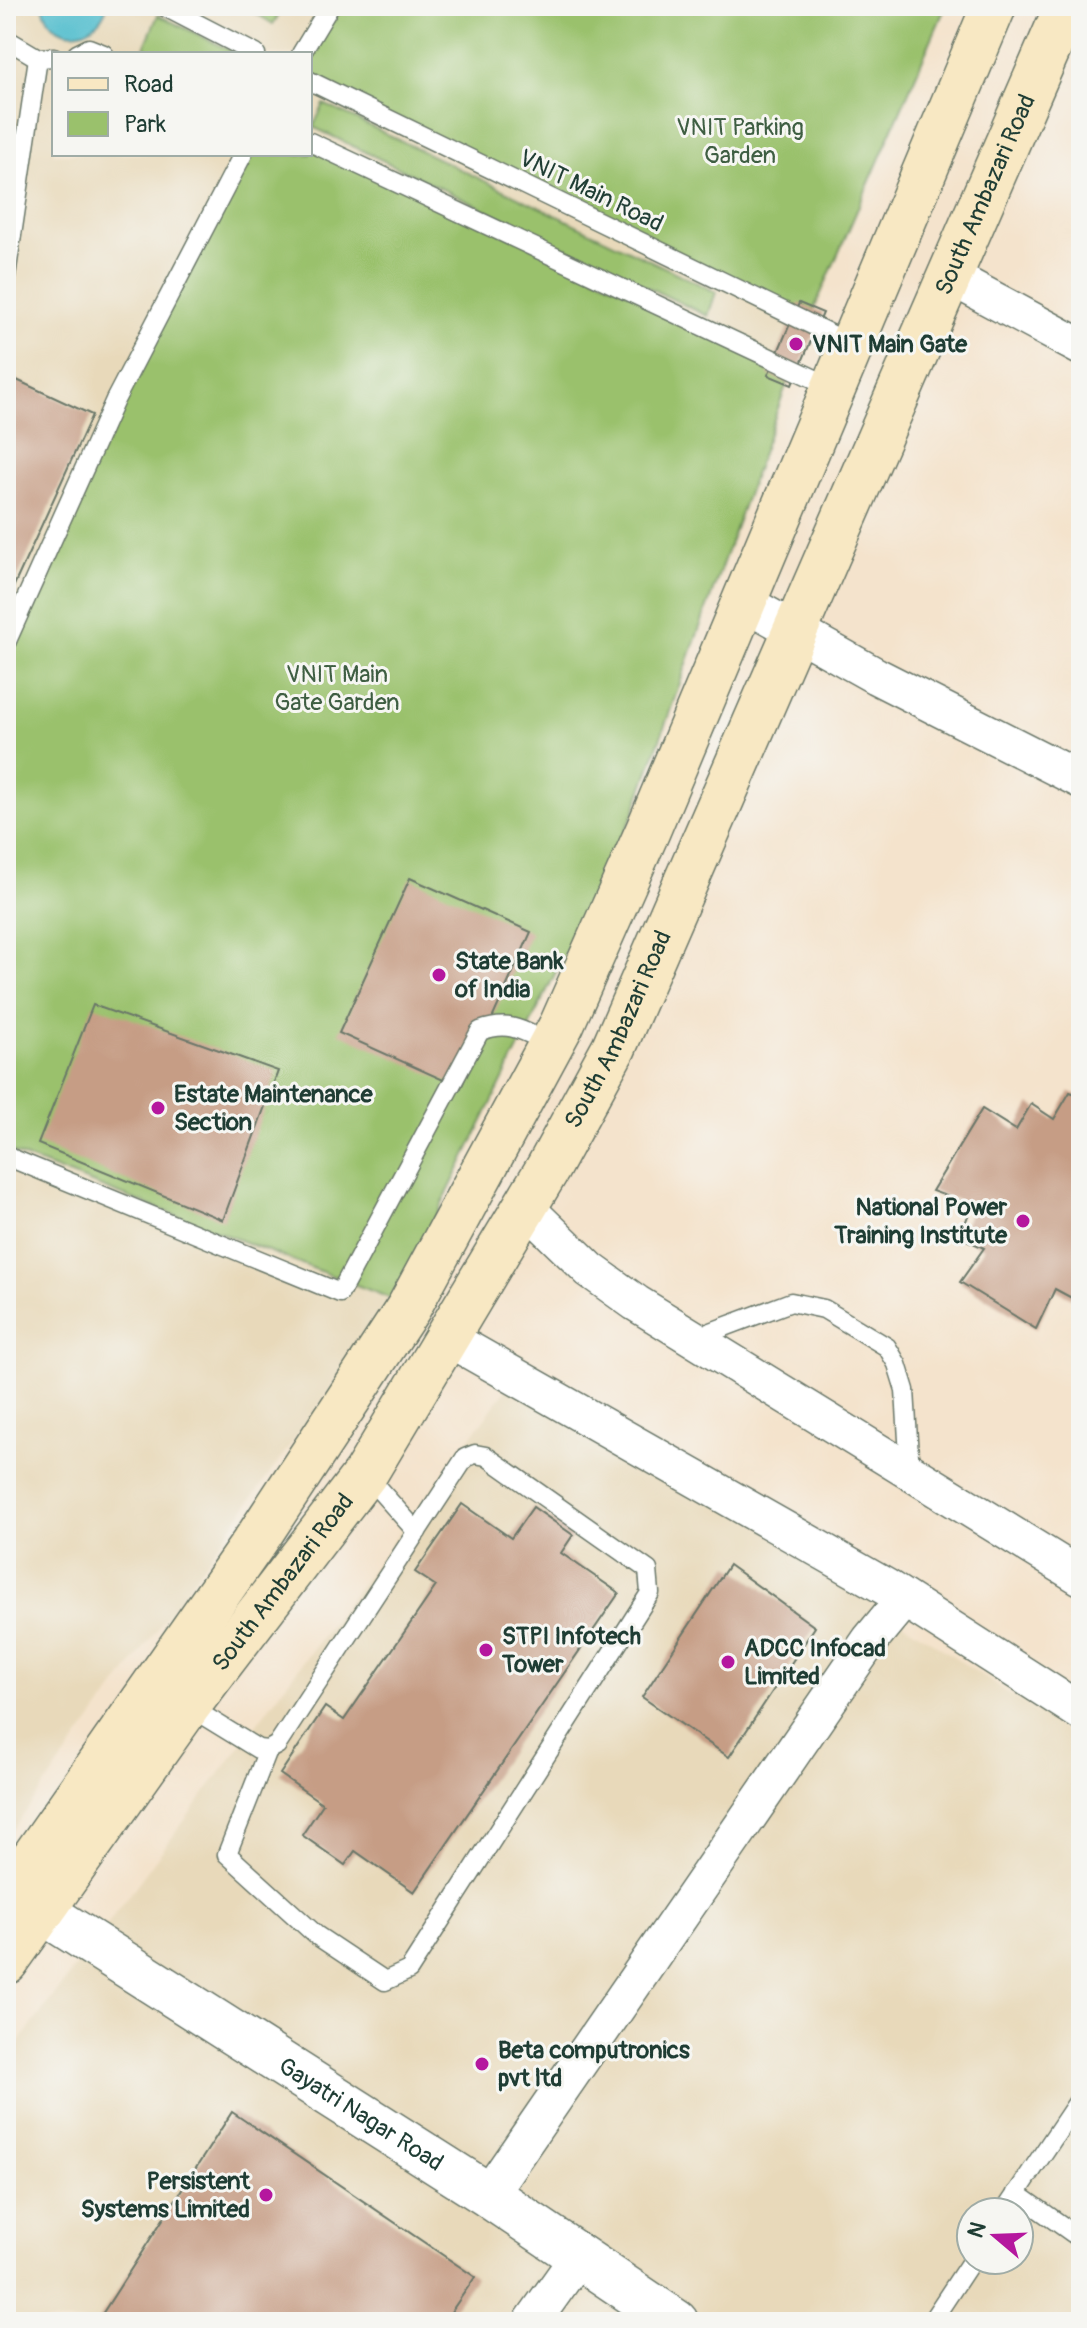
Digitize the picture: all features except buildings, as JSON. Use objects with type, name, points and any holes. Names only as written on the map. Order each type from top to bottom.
[{"type":"main road","points":[[20,1900],[403,1317],[551,1044],[744,602],[994,6]]},
{"type":"main road","name":"South Ambazari Road","points":[[6,1962],[20,1900],[188,1706],[365,1474],[525,1207],[614,1047],[1067,6]]},
{"type":"street","points":[[949,276],[1081,347]]},
{"type":"street","points":[[744,602],[876,676],[1081,780]]},
{"type":"street","points":[[525,1207],[590,1270],[910,1473],[1081,1577]]},
{"type":"street","points":[[446,1337],[904,1599],[1081,1712]]},
{"type":"street","points":[[488,2195],[870,1640],[904,1599]]},
{"type":"street","name":"Gayatri Nagar Road","points":[[20,1900],[488,2195],[676,2322]]},
{"type":"street","points":[[532,2322],[579,2256]]},
{"type":"lane","points":[[163,6],[252,52]]},
{"type":"lane","points":[[302,52],[330,6]]},
{"type":"lane","points":[[6,39],[46,58],[6,276]]},
{"type":"lane","name":"VNIT Main Road","points":[[312,82],[851,344]]},
{"type":"lane","points":[[312,143],[834,388]]},
{"type":"lane","points":[[6,643],[115,400],[242,156]]},
{"type":"lane","points":[[6,1156],[340,1293],[480,1031],[499,1024],[510,1025],[551,1044]]},
{"type":"lane","points":[[695,1338],[791,1302],[824,1309],[887,1347],[897,1364],[905,1390],[910,1473]]},
{"type":"lane","points":[[188,1706],[258,1749],[268,1750],[277,1745],[465,1458],[475,1454],[486,1456],[648,1570],[652,1582],[650,1593],[409,1970],[385,1981],[316,1935],[227,1854],[268,1750]]},
{"type":"lane","points":[[365,1474],[417,1532]]},
{"type":"lane","points":[[1014,2196],[1081,2097]]},
{"type":"lane","points":[[1016,2193],[1081,2239]]},
{"type":"lane","points":[[931,2322],[961,2276]]},
{"type":"shaded area","name":"VNIT Main Gate Garden","points":[[6,6],[944,6],[431,1223],[395,1300],[6,1839]]},
{"type":"shaded area","points":[[523,1367],[1081,1742],[1081,2322],[6,2322],[6,2060]]},
{"type":"green space","points":[[244,6],[285,6],[273,24]]},
{"type":"green space","name":"VNIT Parking Garden","points":[[330,6],[946,6],[808,323],[312,82],[311,52]]},
{"type":"green space","points":[[158,15],[234,52],[152,52],[144,48]]},
{"type":"green space","points":[[324,104],[716,292],[708,316],[313,127]]},
{"type":"green space","name":"VNIT Main Gate Garden","points":[[312,143],[792,369],[633,815],[395,1300],[6,1150],[6,643],[242,156],[312,156]]},
{"type":"water","points":[[43,6],[107,6],[94,26],[74,33],[55,26]]},
{"type":"place","name":"VNIT Main Gate","points":[[796,344]]},
{"type":"place","name":"State Bank of India","points":[[439,975]]},
{"type":"place","name":"Estate Maintenance Section","points":[[158,1108]]},
{"type":"place","name":"National Power Training Institute","points":[[1023,1221]]},
{"type":"place","name":"STPI Infotech Tower","points":[[486,1650]]},
{"type":"place","name":"ADCC Infocad Limited","points":[[728,1662]]},
{"type":"place","name":"Beta computronics pvt ltd","points":[[482,2064]]},
{"type":"place","name":"Persistent Systems Limited","points":[[266,2195]]}]
